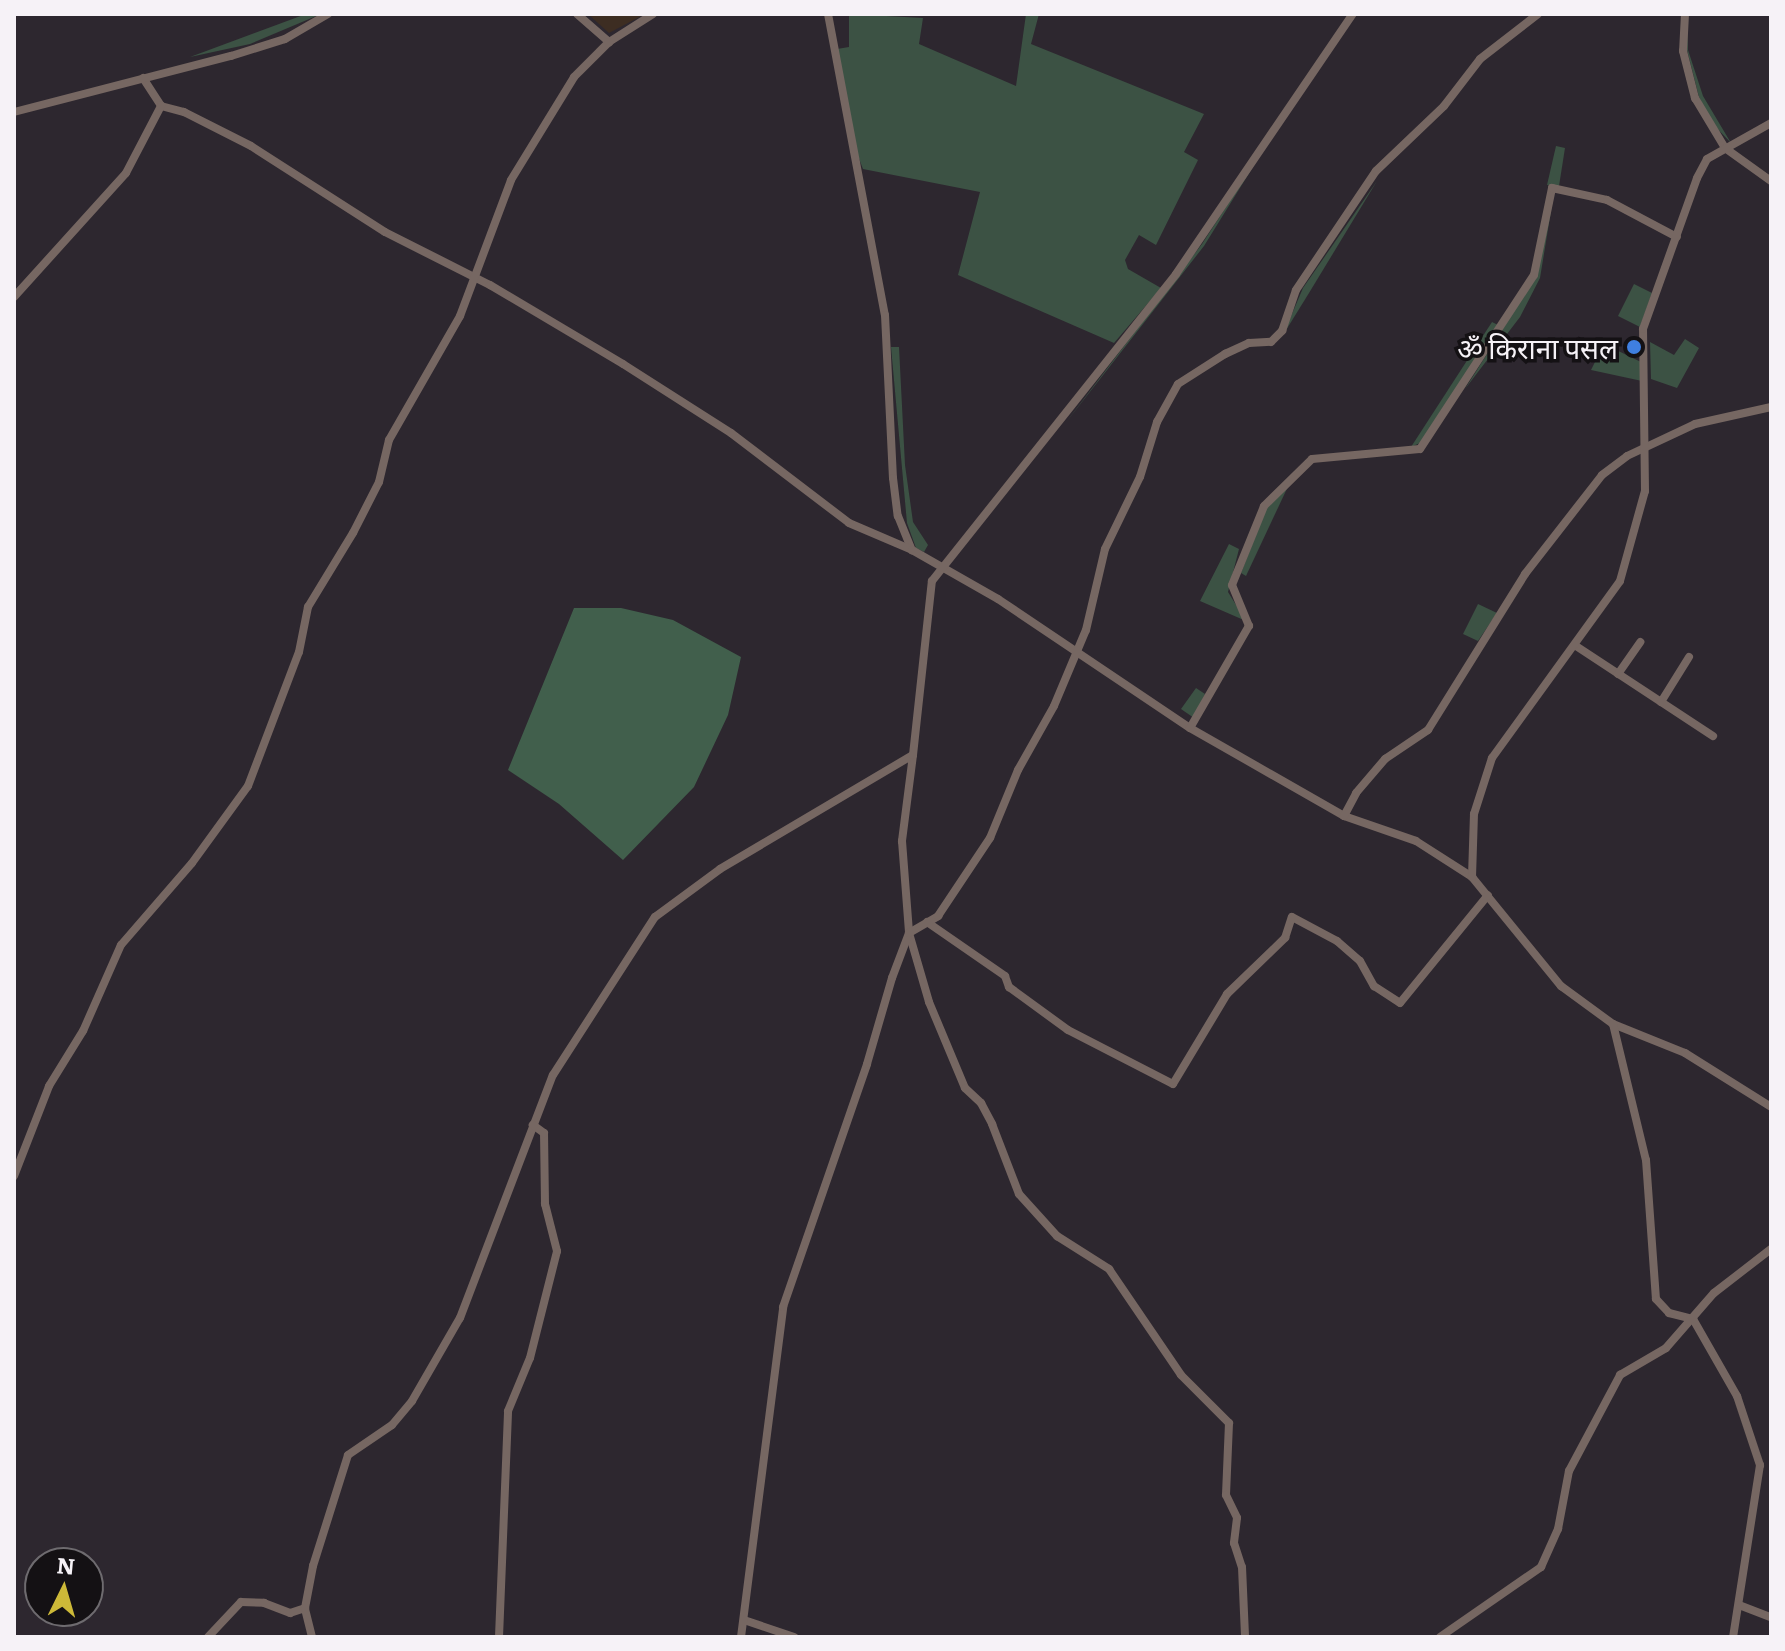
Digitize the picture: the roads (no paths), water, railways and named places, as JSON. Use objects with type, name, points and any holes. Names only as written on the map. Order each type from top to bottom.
[{"type":"street","points":[[14,112],[285,39],[328,14]]},
{"type":"street","points":[[577,14],[609,42]]},
{"type":"street","points":[[14,1176],[49,1086],[83,1031],[121,945],[192,863],[248,786],[299,652],[308,607],[379,482],[389,440],[428,379],[474,277],[511,180],[574,77],[609,42],[653,14]]},
{"type":"street","points":[[828,14],[885,315],[893,478],[898,516],[912,550]]},
{"type":"street","points":[[1245,1637],[1242,1567],[1234,1543],[1237,1518],[1226,1495],[1229,1423],[1181,1375],[1109,1269],[1057,1236],[1019,1194],[992,1124],[981,1103],[965,1088],[929,1002],[909,933],[902,841],[932,581],[1176,274],[1353,14]]},
{"type":"street","points":[[741,1637],[783,1307],[909,933],[927,922],[956,895],[990,838],[1077,654],[1105,549],[1178,384],[1225,354],[1249,343],[1271,342],[1282,331],[1296,290],[1376,171],[1444,106],[1480,59],[1538,14]]},
{"type":"street","points":[[1685,14],[1683,51],[1695,98],[1725,148],[1771,181]]},
{"type":"street","points":[[143,78],[161,106],[184,112],[251,146],[385,232],[474,277],[731,433],[849,523],[945,567],[1190,728],[1344,816],[1416,841],[1472,877],[1561,986],[1613,1024],[1685,1053],[1771,1107]]},
{"type":"street","points":[[14,297],[126,173],[161,106]]},
{"type":"street","points":[[1472,877],[1474,814],[1483,775],[1620,581],[1645,491],[1643,329],[1707,159],[1771,123]]},
{"type":"street","points":[[1190,728],[1249,626],[1232,585],[1264,506],[1312,459],[1420,449],[1534,275],[1552,188],[1607,200],[1677,237]]},
{"type":"street","points":[[1344,816],[1356,793],[1385,759],[1428,730],[1525,574],[1602,475],[1646,448],[1695,424],[1771,407]]},
{"type":"street","points":[[1618,674],[1640,642]]},
{"type":"street","points":[[1576,646],[1713,736]]},
{"type":"street","points":[[1661,702],[1689,657]]},
{"type":"street","points":[[312,1637],[305,1608],[326,1514],[348,1455],[392,1425],[412,1401],[460,1318],[553,1075],[655,917],[720,869],[913,755]]},
{"type":"street","points":[[927,922],[1005,976],[1009,987],[1068,1030],[1173,1084],[1227,994],[1285,938],[1292,917],[1337,941],[1360,961],[1374,986],[1400,1003],[1488,895]]},
{"type":"street","points":[[1613,1024],[1646,1160],[1656,1299],[1669,1313],[1693,1319],[1737,1396],[1760,1465],[1733,1637]]},
{"type":"street","points":[[499,1637],[508,1411],[530,1358],[557,1251],[545,1204],[544,1133],[533,1125]]},
{"type":"street","points":[[1440,1637],[1541,1567],[1558,1529],[1569,1471],[1608,1391],[1620,1375],[1666,1348],[1714,1293],[1771,1249]]},
{"type":"street","points":[[208,1637],[241,1602],[264,1603],[290,1613],[305,1608]]},
{"type":"street","points":[[1739,1605],[1771,1617]]},
{"type":"street","points":[[744,1620],[794,1637]]},
{"type":"place","name":"ॐ किराना पसल","points":[[1634,347]]}]
